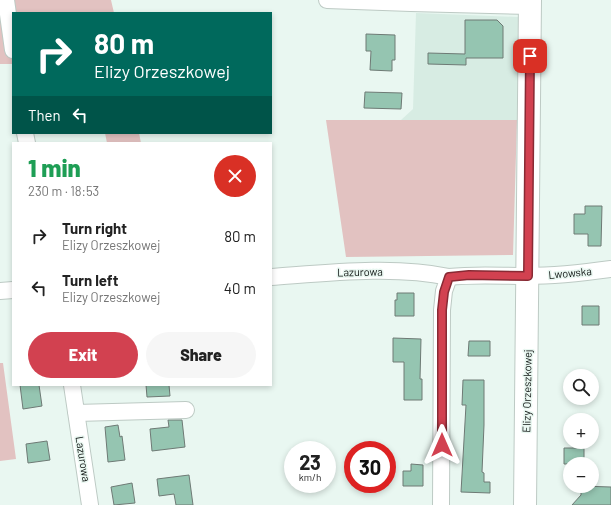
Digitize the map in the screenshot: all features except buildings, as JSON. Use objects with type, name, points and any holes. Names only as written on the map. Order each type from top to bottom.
[{"type":"street","points":[[6,0],[12,43]]},
{"type":"street","name":"Elizy Orzeszkowej","points":[[327,0],[530,3],[525,505]]},
{"type":"street","name":"Lwowska","points":[[528,276],[579,274],[611,269]]},
{"type":"street","name":"Lazurowa","points":[[272,277],[386,271],[434,274],[449,277]]},
{"type":"street","points":[[442,505],[442,310],[444,292],[449,277],[469,275],[528,276]]},
{"type":"street","points":[[0,291],[12,290]]},
{"type":"street","name":"Lazurowa","points":[[72,386],[90,505]]},
{"type":"street","points":[[76,413],[186,410]]},
{"type":"shaded area","points":[[0,0],[111,0],[114,12],[12,12],[12,64],[0,64]]},
{"type":"shaded area","points":[[416,13],[518,17],[517,120],[401,120],[413,109]]},
{"type":"shaded area","points":[[326,120],[517,120],[513,255],[346,257]]},
{"type":"shaded area","points":[[105,134],[139,134],[141,142],[107,142]]},
{"type":"shaded area","points":[[0,363],[3,363],[16,459],[0,461]]},
{"type":"route","points":[[442,445],[442,310],[444,292],[449,277],[469,275],[528,276],[530,56]]}]
